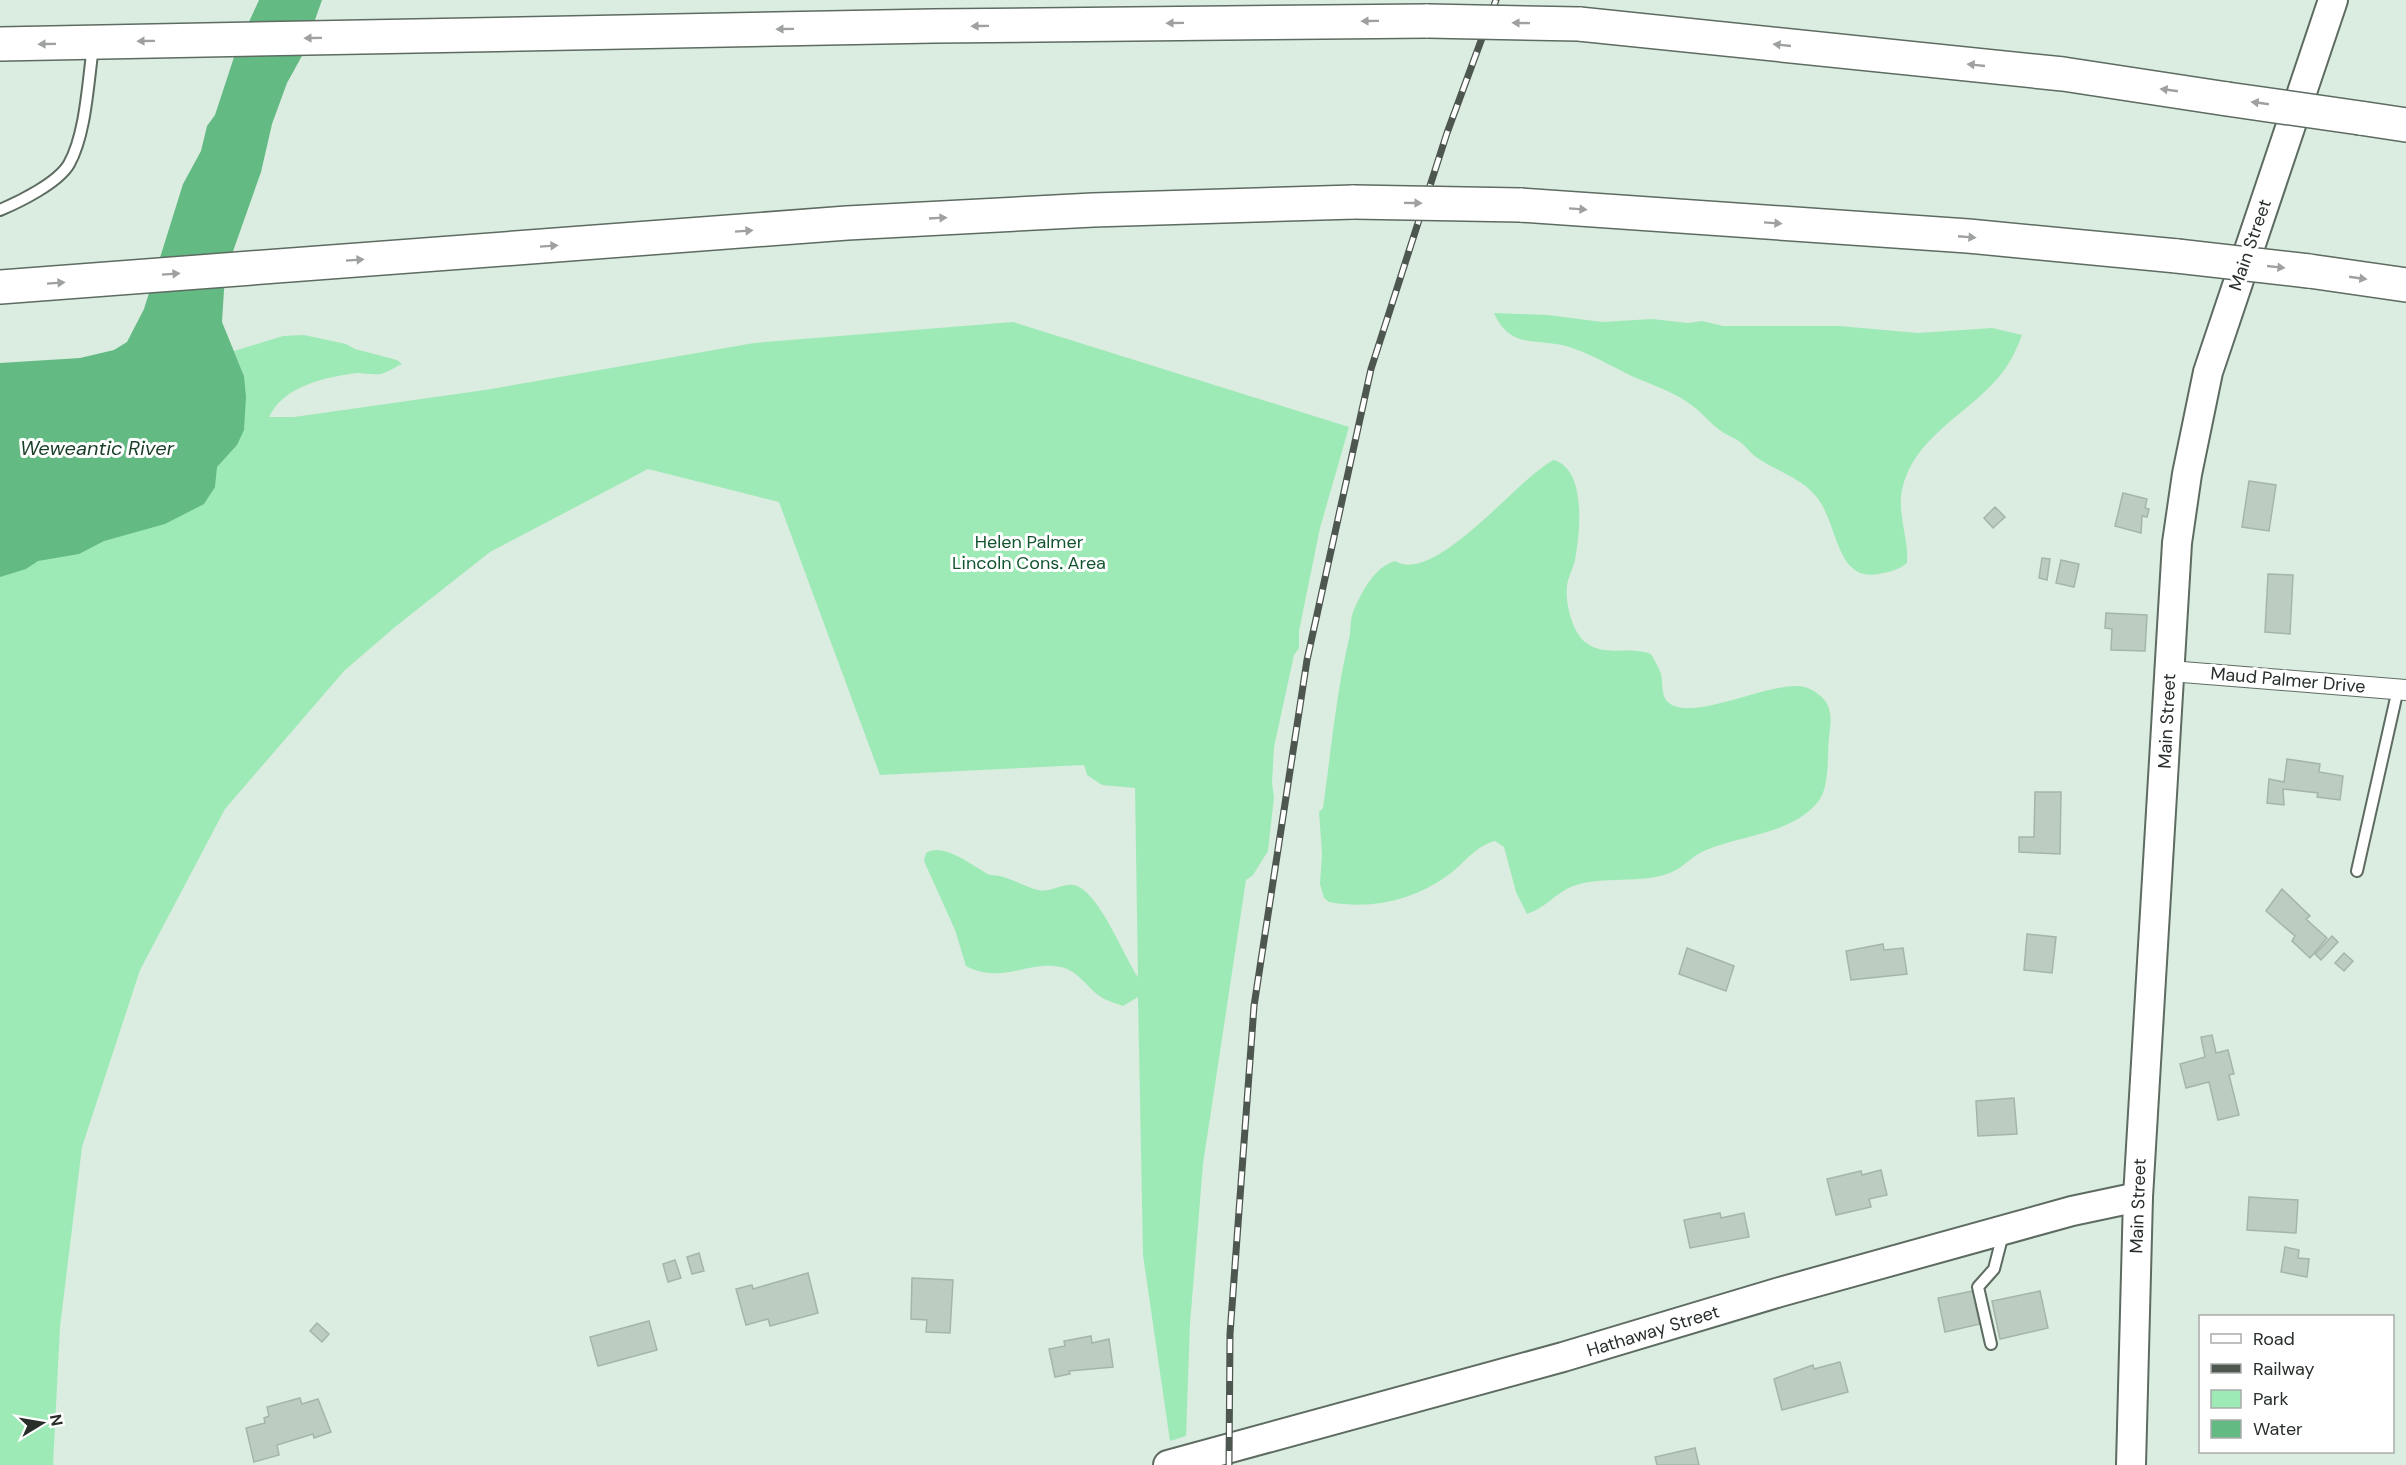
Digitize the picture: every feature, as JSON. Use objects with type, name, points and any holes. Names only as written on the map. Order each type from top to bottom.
[{"type":"highway","points":[[0,44],[933,26],[1428,21],[1579,24],[2063,74],[2406,125]]},
{"type":"highway","points":[[0,287],[847,223],[1093,210],[1354,202],[1520,205],[1968,236],[2177,256],[2406,285]]},
{"type":"main road","name":"Main Street","points":[[2131,1465],[2138,1197],[2177,543],[2187,474],[2208,372],[2332,0]]},
{"type":"main road","name":"Hathaway Street","points":[[1168,1465],[1563,1358],[1780,1292],[2003,1230],[2072,1211],[2138,1197]]},
{"type":"street","name":"Maud Palmer Drive","points":[[2170,671],[2402,690]]},
{"type":"lane","points":[[0,210],[49,183],[68,166],[79,135],[94,43]]},
{"type":"lane","points":[[2357,871],[2402,690]]},
{"type":"lane","points":[[1991,1344],[1978,1287],[1994,1269],[2003,1230]]},
{"type":"green space","points":[[1494,313],[1548,315],[1602,322],[1652,319],[1688,323],[1702,321],[1723,326],[1839,326],[1918,333],[1992,328],[2022,335],[2012,358],[2001,374],[1984,392],[1942,428],[1917,456],[1908,472],[1901,499],[1907,563],[1890,571],[1864,574],[1853,569],[1845,559],[1822,505],[1808,488],[1756,457],[1736,439],[1719,430],[1690,404],[1672,393],[1584,352],[1562,345],[1528,341],[1509,334]]},
{"type":"green space","name":"Helen Palmer Lincoln Cons. Area","points":[[1013,322],[1349,427],[1320,528],[1299,631],[1299,648],[1294,655],[1274,747],[1272,783],[1274,797],[1268,851],[1253,875],[1246,880],[1203,1164],[1190,1324],[1186,1436],[1170,1441],[1143,1255],[1138,997],[1123,1006],[1109,1001],[1096,993],[1073,972],[1061,967],[1048,966],[992,973],[966,966],[955,930],[924,861],[926,853],[941,850],[958,856],[990,875],[1038,890],[1074,885],[1083,890],[1101,911],[1138,977],[1135,788],[1102,785],[1087,775],[1084,765],[880,775],[779,502],[648,469],[490,552],[395,627],[344,671],[225,809],[140,970],[82,1147],[60,1327],[53,1465],[0,1465],[0,546],[244,376],[234,351],[283,336],[304,335],[346,344],[355,349],[397,360],[402,364],[381,374],[357,373],[307,385],[285,398],[269,417],[294,417],[485,390],[754,343]]},
{"type":"green space","points":[[1554,460],[1565,466],[1572,476],[1579,504],[1577,548],[1567,593],[1570,616],[1580,637],[1593,647],[1601,649],[1651,654],[1661,674],[1664,697],[1677,707],[1694,708],[1714,705],[1779,688],[1797,686],[1810,689],[1818,694],[1827,704],[1831,722],[1827,772],[1821,797],[1806,813],[1794,821],[1780,828],[1706,850],[1672,872],[1648,878],[1597,881],[1573,886],[1527,914],[1516,892],[1504,847],[1495,841],[1477,850],[1437,882],[1408,896],[1393,901],[1362,905],[1329,902],[1324,898],[1320,884],[1322,854],[1319,812],[1323,808],[1351,618],[1360,597],[1374,575],[1387,564],[1395,561],[1412,564],[1432,558],[1477,526],[1520,486]]},
{"type":"water","name":"Weweantic River","points":[[259,0],[322,0],[303,54],[287,83],[272,124],[261,172],[225,274],[222,322],[244,376],[246,397],[244,430],[237,445],[217,467],[215,487],[204,504],[165,524],[104,541],[79,554],[38,561],[26,569],[0,577],[0,363],[80,358],[114,350],[127,342],[144,309],[183,184],[201,151],[207,126],[215,115],[237,48]]},
{"type":"building","points":[[2249,481],[2276,485],[2269,531],[2242,527]]},
{"type":"building","points":[[2123,493],[2147,499],[2145,508],[2149,509],[2147,517],[2142,516],[2141,533],[2115,526]]},
{"type":"building","points":[[1995,507],[2005,517],[1993,528],[1984,518]]},
{"type":"building","points":[[2042,558],[2050,559],[2047,580],[2039,578]]},
{"type":"building","points":[[2061,560],[2079,564],[2074,587],[2056,583]]},
{"type":"building","points":[[2268,574],[2293,575],[2290,634],[2265,632]]},
{"type":"building","points":[[2106,613],[2147,615],[2145,651],[2111,650],[2112,629],[2105,628]]},
{"type":"building","points":[[2287,759],[2320,764],[2319,772],[2343,776],[2340,800],[2317,797],[2318,793],[2283,789],[2284,805],[2267,803],[2269,779],[2284,782]]},
{"type":"building","points":[[2035,792],[2061,792],[2060,854],[2019,852],[2019,837],[2034,837]]},
{"type":"building","points":[[2282,889],[2310,916],[2306,919],[2327,938],[2310,958],[2292,941],[2295,936],[2266,911]]},
{"type":"building","points":[[2027,934],[2056,937],[2052,973],[2024,970]]},
{"type":"building","points":[[2332,936],[2338,942],[2321,960],[2315,954]]},
{"type":"building","points":[[1883,944],[1884,950],[1903,948],[1907,974],[1851,980],[1846,951]]},
{"type":"building","points":[[1687,948],[1734,966],[1726,991],[1679,974]]},
{"type":"building","points":[[2344,953],[2353,961],[2344,971],[2335,963]]},
{"type":"building","points":[[2212,1035],[2216,1053],[2228,1050],[2234,1074],[2229,1075],[2239,1115],[2218,1120],[2209,1082],[2186,1088],[2180,1064],[2205,1057],[2201,1037]]},
{"type":"building","points":[[2014,1098],[2017,1134],[1978,1136],[1976,1101]]},
{"type":"building","points":[[1881,1170],[1887,1195],[1869,1199],[1871,1207],[1836,1215],[1827,1179],[1861,1171],[1862,1175]]},
{"type":"building","points":[[2249,1197],[2298,1200],[2296,1233],[2247,1230]]},
{"type":"building","points":[[1720,1213],[1721,1218],[1744,1213],[1749,1237],[1690,1248],[1684,1220]]},
{"type":"building","points":[[2285,1247],[2299,1250],[2298,1258],[2309,1259],[2307,1277],[2281,1272]]},
{"type":"building","points":[[699,1253],[704,1271],[692,1274],[687,1257]]},
{"type":"building","points":[[675,1260],[681,1278],[668,1282],[663,1264]]},
{"type":"building","points":[[808,1273],[818,1313],[770,1326],[768,1319],[746,1325],[736,1289],[752,1285],[753,1289]]},
{"type":"building","points":[[912,1278],[953,1280],[950,1333],[926,1332],[927,1320],[911,1319]]},
{"type":"building","points":[[1973,1291],[1980,1324],[1945,1332],[1938,1298]]},
{"type":"building","points":[[2040,1291],[2048,1328],[2000,1339],[1992,1301]]},
{"type":"building","points":[[649,1321],[657,1350],[598,1366],[590,1337]]},
{"type":"building","points":[[317,1323],[329,1334],[322,1342],[310,1331]]},
{"type":"building","points":[[1091,1336],[1092,1343],[1109,1339],[1113,1367],[1069,1371],[1070,1374],[1055,1377],[1049,1349],[1065,1346],[1064,1341]]},
{"type":"building","points":[[1840,1362],[1848,1392],[1782,1410],[1774,1379],[1813,1365],[1814,1369]]},
{"type":"building","points":[[300,1398],[302,1404],[318,1399],[331,1432],[314,1438],[313,1434],[277,1445],[279,1455],[254,1462],[246,1428],[265,1423],[264,1418],[269,1416],[267,1407]]},
{"type":"building","points":[[1695,1448],[1699,1465],[1657,1465],[1655,1457]]},
{"type":"railway","points":[[1229,1465],[1230,1334],[1254,1006],[1307,660],[1371,369],[1447,133],[1496,0]]}]
